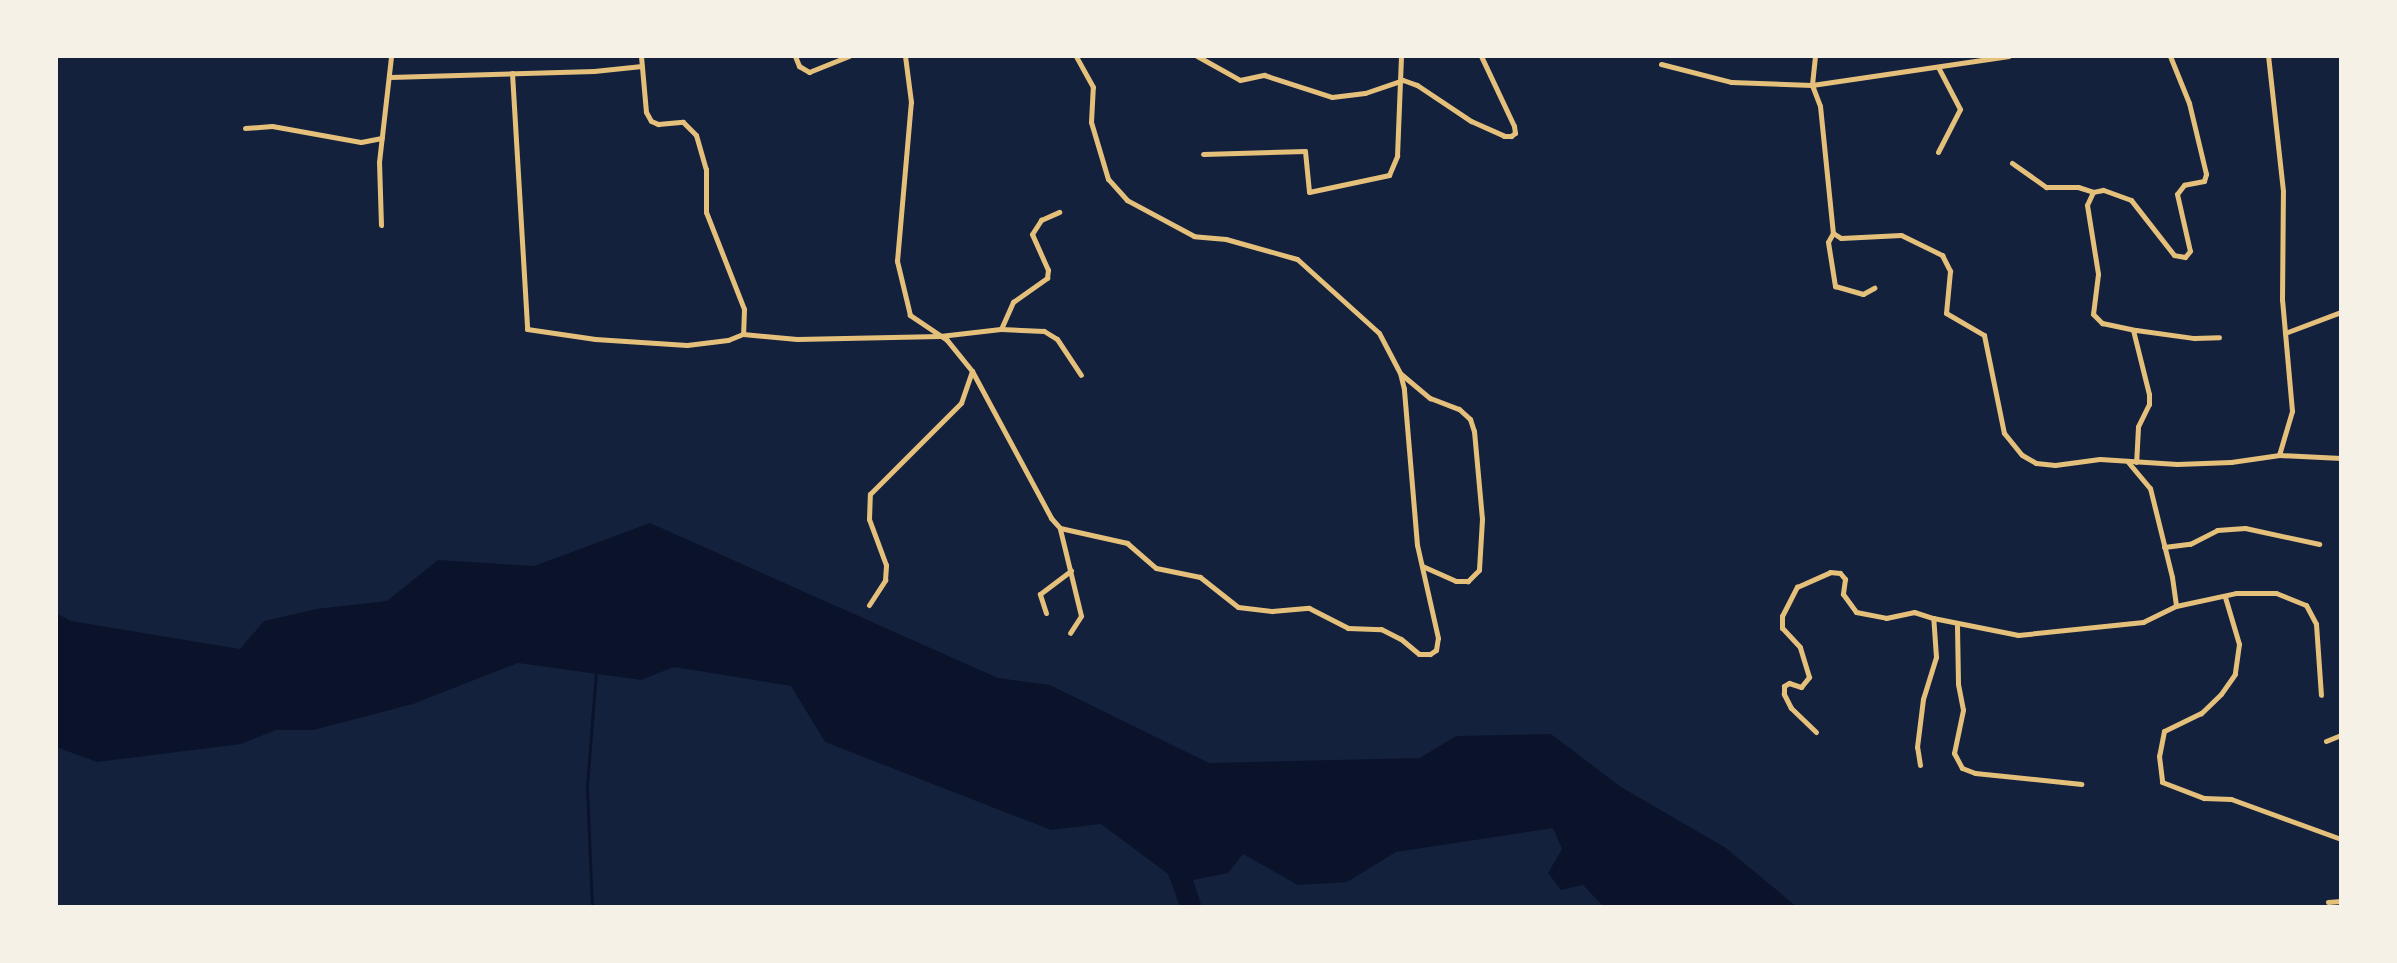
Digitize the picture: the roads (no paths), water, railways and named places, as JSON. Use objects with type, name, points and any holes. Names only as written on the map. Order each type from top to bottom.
[{"type":"street","points":[[381,225],[382,138],[391,56]]},
{"type":"street","points":[[641,56],[646,112],[651,121],[658,124],[683,122],[696,135],[706,169],[706,212],[744,309],[743,334]]},
{"type":"street","points":[[795,56],[799,66],[809,72],[849,56]]},
{"type":"street","points":[[905,56],[911,102],[897,261],[910,315],[940,336],[972,371],[1051,518],[1060,528],[1081,616],[1070,633]]},
{"type":"street","points":[[1060,528],[1127,543],[1156,568],[1200,577],[1238,607],[1272,611],[1309,608],[1348,628],[1381,629],[1425,656],[1438,645],[1422,566],[1400,373],[1379,333],[1297,259],[1226,239],[1194,236],[1127,200],[1108,179],[1091,122],[1093,87],[1076,56]]},
{"type":"street","points":[[1197,56],[1240,80],[1264,75],[1332,97],[1365,93],[1403,80],[1504,136],[1515,133],[1481,56]]},
{"type":"street","points":[[1203,154],[1305,151],[1309,192],[1389,175],[1397,156],[1403,80],[1401,56]]},
{"type":"street","points":[[1815,56],[1812,85],[1820,106],[1833,233],[1828,242],[1835,286],[1863,294],[1874,288]]},
{"type":"street","points":[[1661,64],[1731,82],[1812,85],[2009,56]]},
{"type":"street","points":[[2012,163],[2046,187],[2078,187],[2093,192],[2103,190],[2131,200],[2174,255],[2185,257],[2191,246],[2177,194],[2184,185],[2204,181],[2206,174],[2189,103],[2170,56]]},
{"type":"street","points":[[2268,56],[2283,191],[2285,333],[2291,420],[2279,455]]},
{"type":"street","points":[[390,77],[642,66]]},
{"type":"street","points":[[1938,67],[1960,109],[1938,152]]},
{"type":"street","points":[[512,73],[527,329],[595,339],[687,345],[728,340],[743,334],[797,339],[940,336],[1001,329],[1044,331],[1057,339],[1081,375]]},
{"type":"street","points":[[245,128],[272,126],[361,142],[382,138]]},
{"type":"street","points":[[2093,192],[2087,205],[2098,274],[2093,314],[2102,323],[2133,330],[2194,338],[2219,337]]},
{"type":"street","points":[[1001,329],[1013,302],[1047,278],[1048,270],[1032,234],[1041,220],[1059,212]]},
{"type":"street","points":[[1833,233],[1841,238],[1901,235],[1946,261],[1950,271],[1946,313],[1984,335],[2004,433],[2022,455],[2036,463],[2055,465],[2100,459],[2231,462],[2279,455],[2341,458]]},
{"type":"street","points":[[2285,333],[2341,312]]},
{"type":"street","points":[[2133,330],[2149,394],[2149,404],[2138,427],[2138,462]]},
{"type":"street","points":[[869,605],[885,580],[886,565],[869,519],[870,494],[961,403],[972,371]]},
{"type":"street","points":[[1400,373],[1430,398],[1459,409],[1470,419],[1474,431],[1482,519],[1479,570],[1468,581],[1456,581],[1422,566]]},
{"type":"street","points":[[2127,461],[2150,488],[2176,606]]},
{"type":"street","points":[[2164,547],[2190,544],[2217,530],[2245,528],[2319,544]]},
{"type":"street","points":[[1046,613],[1040,594],[1072,571]]},
{"type":"street","points":[[1816,732],[1791,708],[1784,694],[1784,686],[1789,683],[1801,687],[1809,677],[1800,647],[1782,628],[1782,616],[1797,587],[1830,572],[1840,573],[1845,579],[1843,594],[1856,612],[1886,618],[1914,612],[1957,626],[2018,635],[2143,622],[2176,606],[2236,593],[2276,593],[2306,605],[2316,624],[2320,640],[2321,695]]},
{"type":"street","points":[[2225,597],[2239,644],[2235,674],[2221,694],[2201,713],[2164,731],[2159,756],[2162,782],[2204,798],[2231,799],[2341,839]]},
{"type":"street","points":[[1920,765],[1918,730],[1923,699],[1936,657],[1933,618]]},
{"type":"street","points":[[1957,626],[1958,684],[1963,710],[1954,753],[1962,768],[1975,773],[2081,784]]},
{"type":"street","points":[[2326,741],[2341,735]]},
{"type":"street","points":[[2328,902],[2341,901]]},
{"type":"water","points":[[650,523],[998,678],[1050,685],[1209,763],[1420,758],[1456,736],[1551,734],[1621,787],[1726,848],[1797,907],[1604,907],[1583,885],[1561,890],[1548,873],[1562,849],[1553,828],[1396,852],[1347,882],[1298,885],[1243,854],[1228,873],[1193,880],[1202,907],[1180,907],[1168,874],[1101,824],[1051,830],[825,742],[791,686],[674,667],[641,680],[518,663],[413,704],[313,730],[276,730],[241,744],[97,762],[56,747],[56,613],[71,621],[240,649],[264,621],[316,609],[387,601],[438,560],[534,566]]},
{"type":"waterway","points":[[592,907],[587,786],[596,671]]}]
